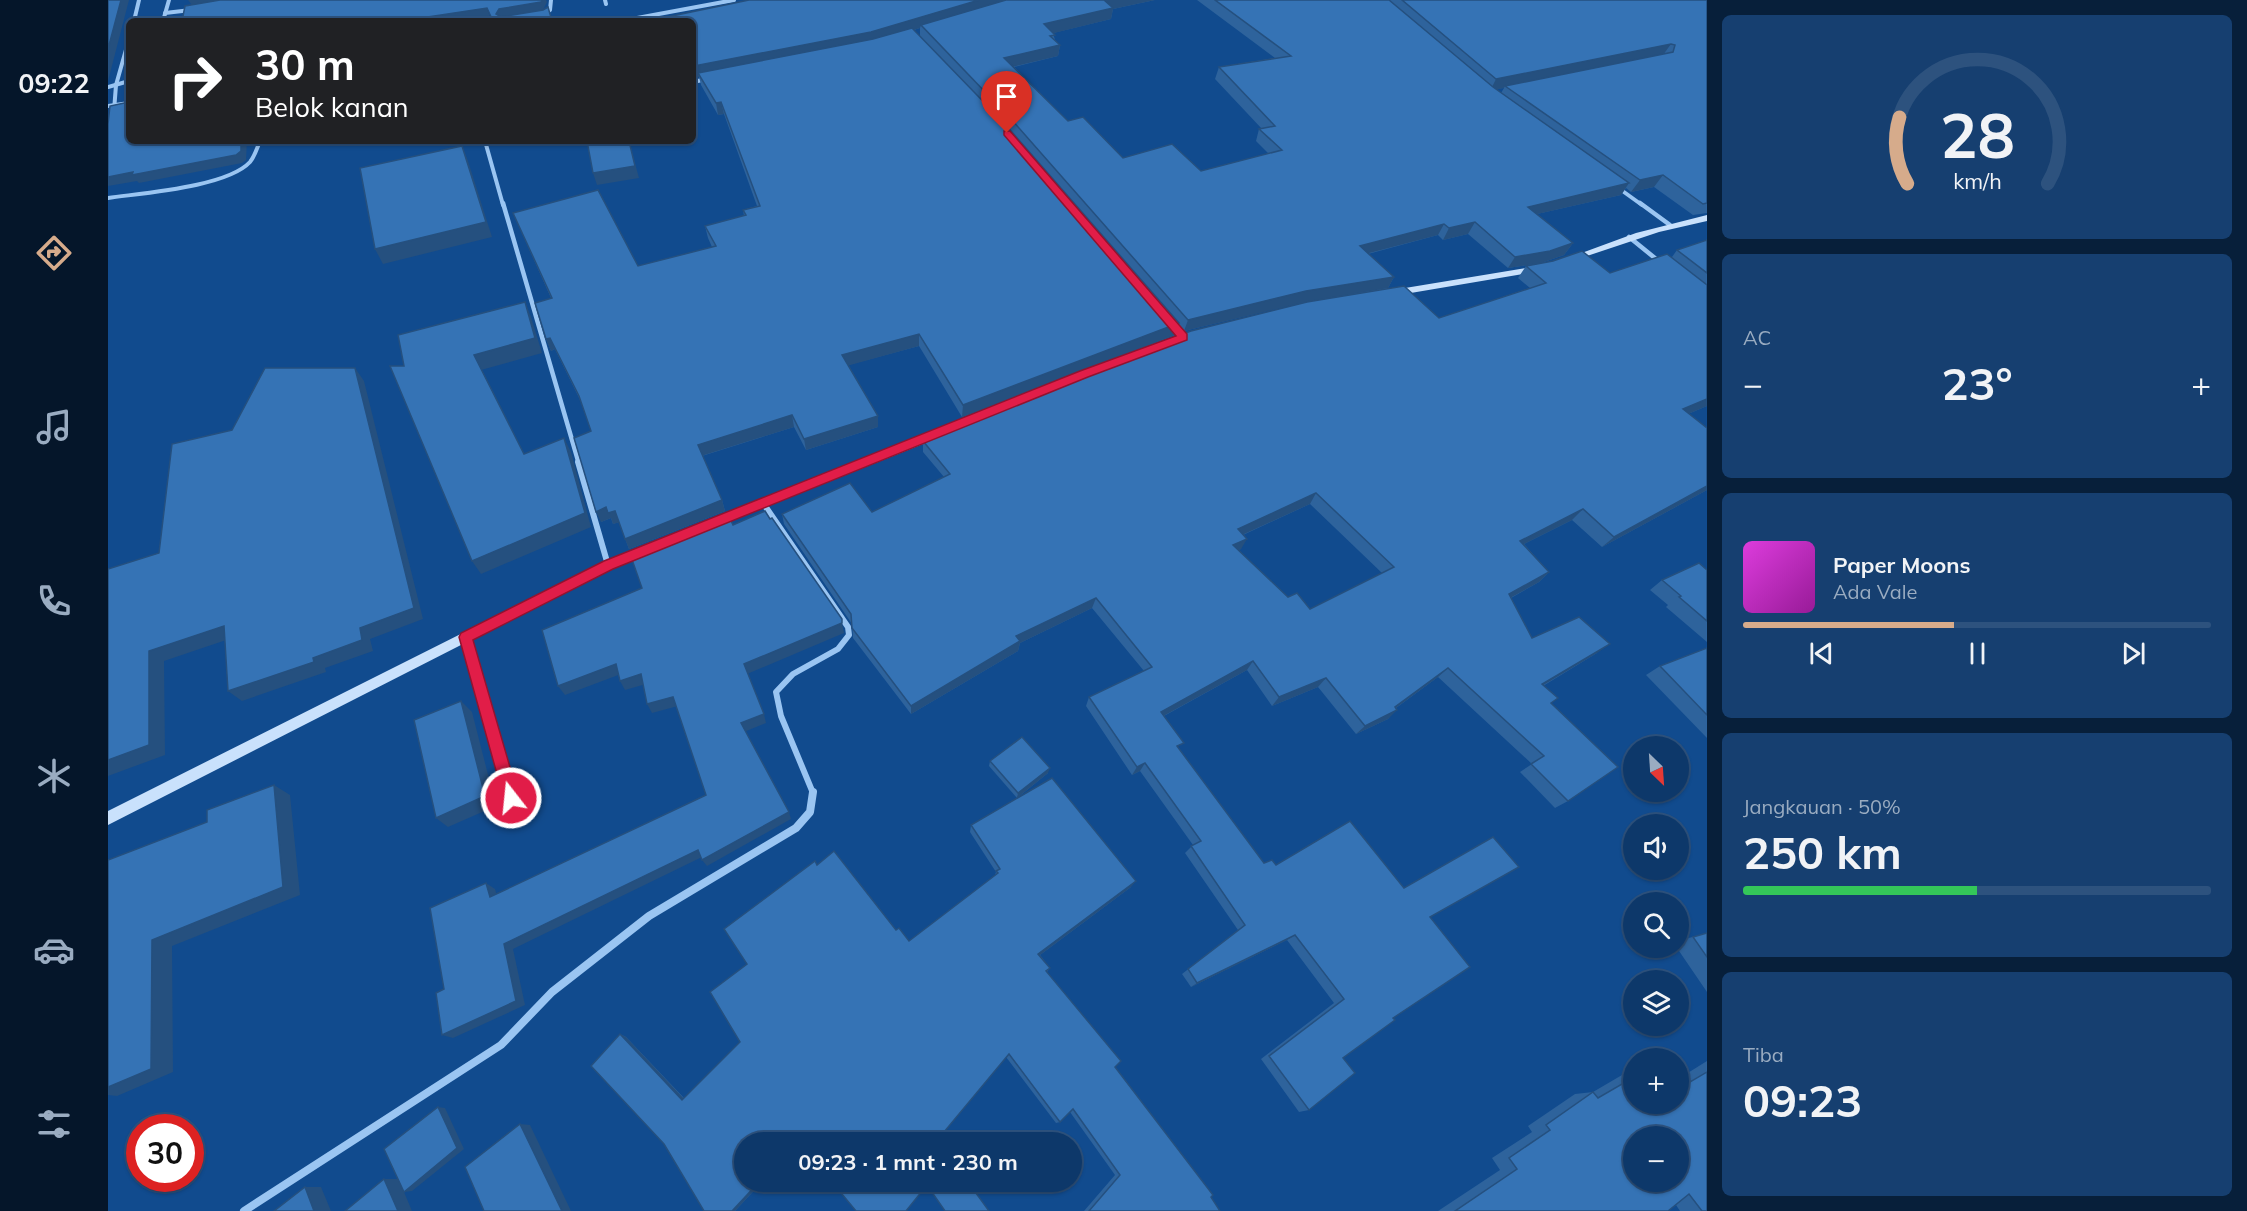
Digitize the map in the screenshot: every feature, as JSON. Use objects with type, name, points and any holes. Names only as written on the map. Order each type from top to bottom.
[{"type":"street","points":[[135,18],[139,0]]},
{"type":"street","points":[[164,18],[169,0]]},
{"type":"street","points":[[535,16],[550,10],[551,0]]},
{"type":"street","points":[[637,18],[734,0]]},
{"type":"street","points":[[165,13],[200,8]]},
{"type":"street","points":[[113,116],[116,85],[126,50]]},
{"type":"street","points":[[696,81],[715,78]]},
{"type":"street","points":[[108,87],[126,82]]},
{"type":"street","points":[[108,106],[126,103]]},
{"type":"street","points":[[108,198],[210,181],[232,174],[249,164],[259,144]]},
{"type":"street","points":[[486,144],[608,565]]},
{"type":"street","points":[[1613,184],[1670,225]]},
{"type":"street","points":[[1566,260],[1629,237],[1670,225],[1707,218]]},
{"type":"street","points":[[1629,237],[1666,266]]},
{"type":"street","points":[[1382,294],[1544,268]]},
{"type":"street","points":[[710,525],[996,410]]},
{"type":"street","points":[[244,1211],[501,1045],[552,992],[649,916],[796,828],[809,815],[814,804],[813,792],[782,716],[776,692],[793,674],[838,649],[849,635],[848,627],[763,503]]},
{"type":"street","points":[[108,818],[608,565],[657,546]]},
{"type":"street","points":[[466,637],[517,820]]},
{"type":"building","points":[[108,0],[121,0],[108,49]]},
{"type":"building","points":[[220,0],[542,0],[499,9],[496,14],[501,17],[543,10],[548,7],[551,18],[492,18],[487,8],[421,18],[183,18],[185,6]]},
{"type":"building","points":[[749,0],[979,0],[871,32],[696,66],[696,18],[662,18]]},
{"type":"building","points":[[1006,0],[1104,0],[1113,8],[1044,24],[1055,35],[1050,36],[1060,45],[1004,58],[1068,121],[1083,117],[1123,158],[1172,144],[1201,171],[1282,150],[1259,129],[1275,126],[1219,67],[1291,56],[1215,0],[1389,0],[1493,87],[1629,183],[1528,207],[1573,243],[1550,251],[1515,257],[1475,222],[1449,228],[1444,224],[1360,246],[1394,277],[1306,291],[1188,320],[1011,119],[921,25]]},
{"type":"building","points":[[1402,0],[1707,0],[1707,203],[1703,204],[1663,175],[1640,180],[1505,86],[1673,52],[1675,45],[1496,79]]},
{"type":"building","points":[[912,28],[1005,124],[1179,323],[963,405],[919,334],[842,355],[878,416],[804,439],[792,415],[698,445],[722,500],[625,539],[615,511],[608,513],[606,507],[596,512],[574,438],[591,431],[579,396],[550,338],[546,339],[535,303],[552,298],[513,213],[598,190],[638,266],[716,246],[705,226],[746,215],[743,210],[760,206],[721,102],[716,103],[698,73],[873,39]]},
{"type":"building","points":[[126,103],[126,144],[241,144],[241,151],[236,155],[132,175],[133,172],[108,177],[110,106]]},
{"type":"building","points":[[588,144],[630,144],[635,166],[593,173]]},
{"type":"building","points":[[462,146],[486,222],[375,249],[360,168]]},
{"type":"building","points":[[1707,240],[1707,273],[1677,250]]},
{"type":"building","points":[[1582,251],[1610,273],[1667,254],[1707,285],[1707,399],[1683,409],[1707,428],[1707,486],[1614,537],[1583,509],[1520,541],[1549,572],[1509,594],[1532,638],[1579,617],[1610,644],[1542,684],[1558,698],[1551,703],[1618,767],[1568,801],[1531,764],[1544,756],[1448,668],[1395,707],[1397,710],[1365,726],[1326,678],[1279,697],[1253,661],[1161,712],[1184,743],[1177,746],[1264,863],[1272,860],[1276,865],[1350,821],[1404,888],[1493,837],[1519,867],[1430,917],[1470,967],[1393,1018],[1395,1020],[1343,1058],[1355,1073],[1309,1110],[1269,1056],[1344,999],[1295,935],[1197,983],[1188,969],[1245,925],[1191,846],[1201,841],[1145,763],[1137,767],[1089,697],[1152,667],[1096,598],[1016,636],[1020,641],[911,706],[852,628],[851,614],[782,514],[850,483],[872,512],[950,474],[923,441],[973,421],[969,415],[1191,331],[1307,302],[1404,286],[1439,318],[1546,283],[1526,266],[1553,261]],"holes":[[[1316,493],[1394,567],[1310,609],[1297,593],[1288,597],[1233,545],[1247,539],[1238,529]]]},
{"type":"building","points":[[525,302],[535,338],[474,355],[524,454],[564,438],[585,513],[472,561],[390,366],[404,366],[398,335]]},
{"type":"building","points":[[265,368],[355,368],[414,608],[360,628],[362,640],[313,658],[314,662],[228,691],[224,626],[149,651],[149,745],[108,760],[108,569],[159,553],[172,444],[232,430]]},
{"type":"building","points":[[765,511],[842,619],[842,623],[744,664],[764,714],[741,723],[789,812],[702,860],[698,850],[504,944],[516,1001],[442,1035],[436,993],[444,989],[430,908],[486,883],[490,897],[706,795],[673,697],[647,704],[641,674],[620,681],[616,664],[558,686],[542,630],[642,588],[629,551],[727,512],[733,525]]},
{"type":"building","points":[[1699,563],[1707,570],[1707,621],[1662,580]]},
{"type":"building","points":[[1707,648],[1707,715],[1660,666]]},
{"type":"building","points":[[461,701],[485,796],[436,818],[414,720]]},
{"type":"building","points":[[1022,737],[1050,768],[1018,793],[990,761]]},
{"type":"building","points":[[1052,778],[1136,881],[1038,954],[1050,968],[1046,971],[1121,1061],[1115,1067],[1213,1195],[1211,1197],[1220,1211],[1089,1211],[1120,1175],[1073,1109],[1060,1122],[1009,1054],[944,1132],[734,1132],[734,1192],[750,1192],[732,1211],[704,1211],[664,1144],[591,1066],[620,1034],[682,1100],[740,1042],[710,992],[747,964],[724,929],[815,861],[817,865],[834,851],[896,930],[899,928],[909,941],[998,873],[996,871],[1000,869],[971,825]]},
{"type":"building","points":[[274,785],[283,887],[152,940],[151,1069],[108,1087],[108,860],[207,822],[207,810]]},
{"type":"building","points":[[1707,933],[1707,957],[1693,937]]},
{"type":"building","points":[[1707,1072],[1707,1211],[1702,1211],[1689,1194],[1668,1211],[1455,1211],[1517,1169],[1509,1158],[1550,1130],[1546,1125],[1593,1092],[1598,1098],[1623,1083],[1623,1114],[1689,1114],[1689,1083]]},
{"type":"building","points":[[438,1107],[457,1148],[404,1192],[384,1149]]},
{"type":"building","points":[[520,1124],[562,1211],[484,1211],[465,1167]]},
{"type":"building","points":[[384,1179],[398,1211],[345,1211]]},
{"type":"building","points":[[305,1187],[314,1211],[274,1211]]},
{"type":"building","points":[[840,1192],[921,1192],[906,1211],[856,1211]]},
{"type":"building","points":[[932,1192],[975,1192],[989,1211],[945,1211]]},
{"type":"route","points":[[511,798],[466,637],[608,565],[1084,374],[1183,337],[1007,133]]}]
